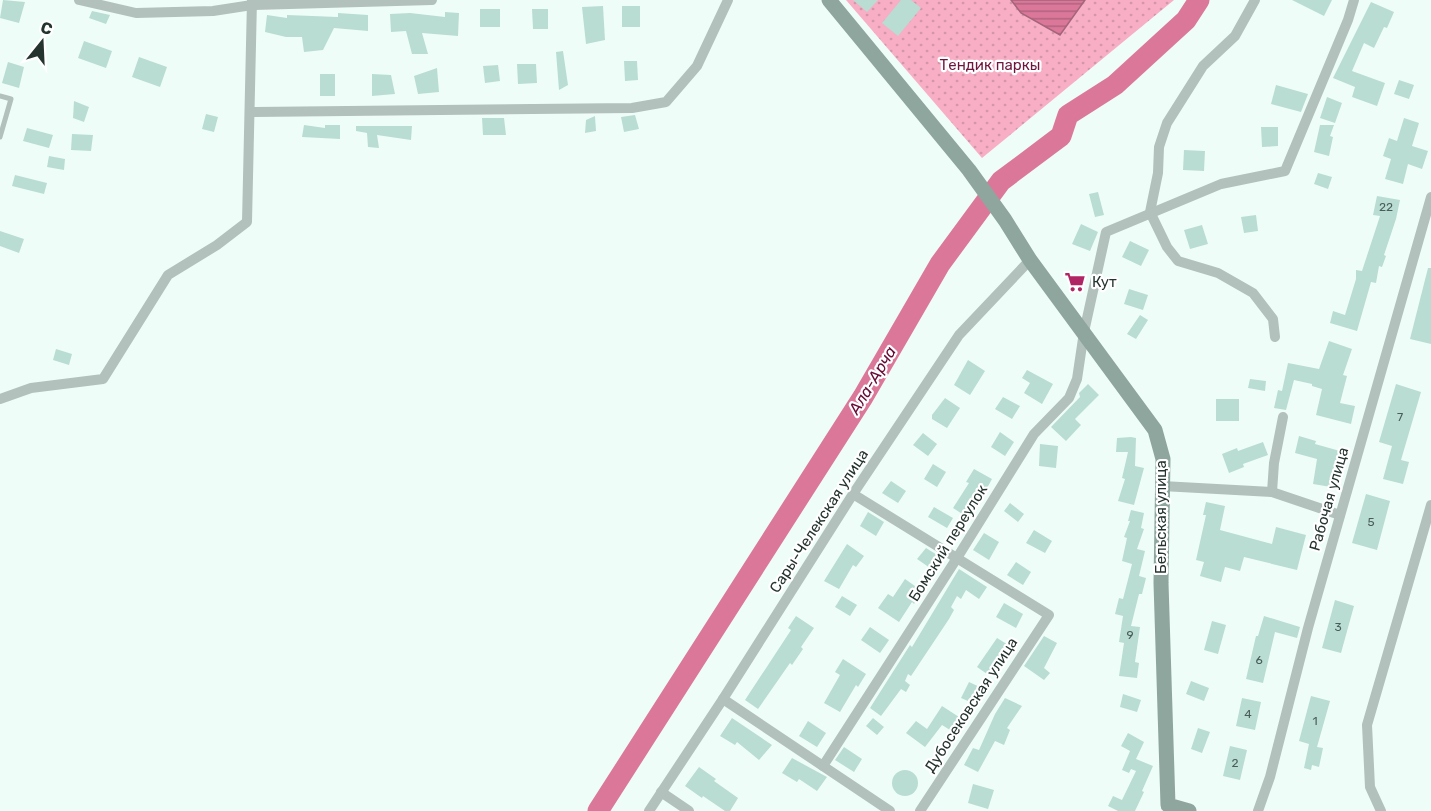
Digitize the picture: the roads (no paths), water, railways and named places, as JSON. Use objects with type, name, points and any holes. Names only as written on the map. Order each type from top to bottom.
[{"type":"street","points":[[79,0],[136,13],[213,11],[252,3],[432,0]]},
{"type":"street","points":[[250,112],[632,108],[666,102],[697,66],[728,0]]},
{"type":"street","name":"Бельская улица","points":[[829,0],[969,170],[1030,260],[1155,430],[1163,459],[1161,583],[1167,808],[1189,811]]},
{"type":"street","points":[[1255,0],[1235,36],[1203,66],[1167,123],[1159,147],[1158,173],[1150,212],[1167,247],[1178,261],[1218,273],[1253,293],[1273,319],[1275,337]]},
{"type":"street","points":[[1150,212],[1221,184],[1285,171],[1348,20],[1354,0]]},
{"type":"street","points":[[0,399],[31,388],[103,379],[168,275],[218,245],[247,222],[252,3]]},
{"type":"street","name":"Рабочая улица","points":[[1258,811],[1270,777],[1340,514],[1431,197]]},
{"type":"street","name":"Бомский переулок","points":[[823,766],[1034,434],[1069,398],[1077,379],[1084,333],[1106,232],[1150,212]]},
{"type":"street","name":"Сары-Челекская улица","points":[[649,811],[853,494],[959,335],[1030,260]]},
{"type":"street","points":[[1272,492],[1274,463],[1283,417]]},
{"type":"street","points":[[1162,486],[1272,492],[1340,514]]},
{"type":"street","points":[[853,494],[957,558]]},
{"type":"street","points":[[1381,811],[1370,787],[1367,725],[1431,506]]},
{"type":"street","name":"Дубосековская улица","points":[[920,811],[1048,615],[957,558]]},
{"type":"street","points":[[723,699],[890,811]]},
{"type":"street","points":[[661,792],[688,811]]},
{"type":"lane","points":[[0,96],[11,99],[0,137]]},
{"type":"waterway","name":"Ала-Арча","points":[[598,811],[863,397],[940,264],[1001,181],[1061,136],[1068,115],[1115,85],[1186,20],[1199,0]]},
{"type":"place","name":"Кут","points":[[1075,282]]},
{"type":"park label","name":"Тендик паркы","points":[[990,65]]}]
